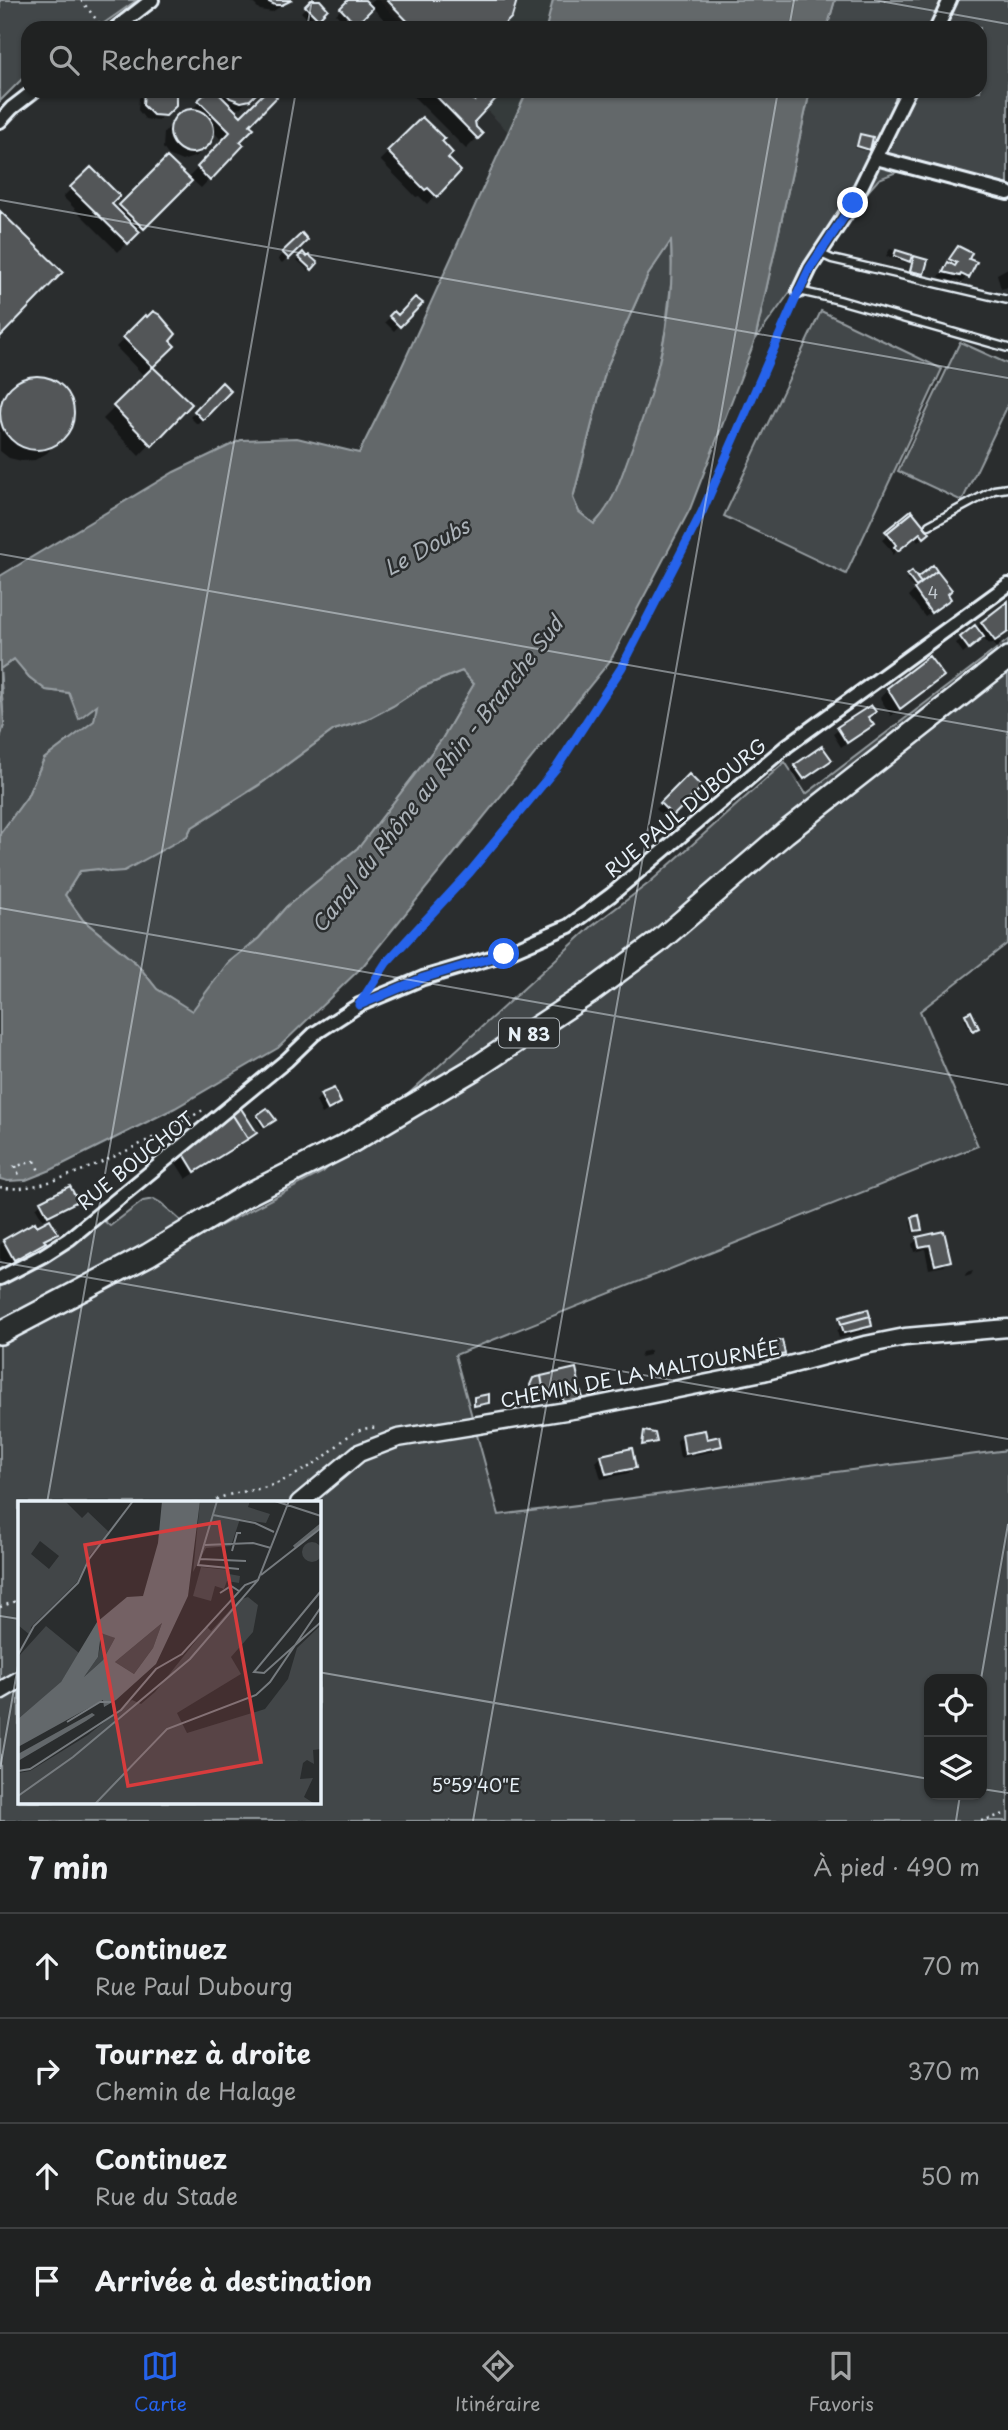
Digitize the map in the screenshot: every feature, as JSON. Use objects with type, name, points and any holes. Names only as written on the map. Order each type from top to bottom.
[{"type":"main road","name":"N 83","points":[[0,1333],[148,1255],[245,1196],[346,1145],[474,1069],[589,993],[658,942],[785,833],[1008,658]]},
{"type":"street","points":[[125,21],[152,0]]},
{"type":"street","points":[[940,21],[950,0]]},
{"type":"street","points":[[0,121],[25,98]]},
{"type":"street","points":[[799,291],[810,268],[853,203],[905,98]]},
{"type":"street","points":[[876,158],[1008,193]]},
{"type":"street","name":"RUE PAUL DUBOURG","points":[[287,1060],[314,1034],[359,1005],[423,978],[504,954],[569,926],[611,895],[788,745],[1008,585]]},
{"type":"street","name":"RUE BOUCHOT","points":[[0,1278],[69,1239],[287,1060]]},
{"type":"street","name":"CHEMIN DE LA MALTOURNÉE","points":[[301,1501],[359,1453],[398,1438],[618,1402],[763,1373],[864,1345],[905,1337],[1008,1328]]},
{"type":"street","points":[[0,1691],[18,1681]]},
{"type":"lane","points":[[821,254],[832,259],[1008,300]]},
{"type":"lane","points":[[799,291],[1008,348]]},
{"type":"lane","points":[[929,525],[994,490],[1008,488]]},
{"type":"path","points":[[81,0],[98,21]]},
{"type":"path","points":[[359,1005],[386,963],[470,872],[557,767],[622,667],[702,512],[799,291]]},
{"type":"path","points":[[0,1187],[27,1188],[85,1170],[170,1130],[205,1109]]},
{"type":"path","points":[[20,1179],[15,1166],[37,1160],[40,1174]]},
{"type":"path","points":[[213,1501],[222,1496],[271,1486],[321,1460],[342,1438],[368,1427],[388,1429],[398,1438]]},
{"type":"path","points":[[0,1608],[18,1600]]},
{"type":"path","points":[[981,1821],[1008,1813]]},
{"type":"shaded area","points":[[0,0],[137,0],[107,21],[21,21],[21,80],[0,101]]},
{"type":"shaded area","points":[[378,0],[553,0],[548,21],[399,21]]},
{"type":"shaded area","points":[[835,0],[1008,0],[1008,185],[919,163],[879,179],[811,255],[801,277],[755,340],[808,98],[987,98],[987,21],[829,21]]},
{"type":"shaded area","points":[[475,98],[524,98],[508,132]]},
{"type":"shaded area","points":[[671,240],[672,276],[665,333],[651,399],[611,505],[594,524],[579,512],[573,498],[606,369],[648,275]]},
{"type":"shaded area","points":[[821,311],[942,369],[846,574],[724,516]]},
{"type":"shaded area","points":[[960,342],[1008,364],[1008,405],[962,501],[898,471]]},
{"type":"shaded area","points":[[1008,640],[1008,943],[920,1011],[978,1146],[455,1355],[499,1515],[1008,1450],[1008,1821],[0,1821],[0,1286],[49,1261],[103,1220],[110,1226],[143,1201],[154,1199],[161,1203],[199,1237],[323,1172],[591,927],[649,883],[785,762],[806,794]]},
{"type":"shaded area","points":[[15,659],[29,677],[46,690],[69,693],[97,703],[95,721],[44,759],[27,797],[0,834],[0,738],[4,725],[0,669]]},
{"type":"shaded area","points":[[462,671],[474,684],[442,739],[360,846],[286,907],[259,938],[228,963],[192,1012],[157,989],[137,964],[83,920],[65,895],[80,871],[98,869],[110,872],[187,837],[191,828],[258,786],[334,730],[366,720],[422,687]]},
{"type":"water","points":[[553,0],[835,0],[829,21],[548,21]]},
{"type":"water","points":[[524,98],[808,98],[755,340],[690,509],[610,661],[363,966],[278,1048],[175,1108],[51,1170],[26,1180],[8,1181],[0,1179],[0,834],[27,797],[44,759],[94,721],[97,705],[79,719],[69,693],[46,690],[29,677],[14,659],[0,669],[0,576],[174,472],[241,440],[297,438],[359,453],[398,375]],"holes":[[[671,241],[672,268],[667,322],[656,375],[616,491],[594,524],[579,512],[573,498],[606,369],[648,275]],[[462,671],[474,684],[442,739],[360,846],[286,907],[259,938],[228,963],[192,1011],[157,989],[137,964],[83,920],[65,895],[80,871],[124,871],[187,836],[191,828],[263,782],[334,730],[366,720],[422,687]]]},
{"type":"water","points":[[0,669],[4,725],[0,738]]},
{"type":"building","points":[[265,0],[292,0],[275,5]]},
{"type":"building","points":[[311,0],[320,0],[328,9],[318,19],[305,6]]},
{"type":"building","points":[[348,0],[365,0],[373,8],[360,21],[352,21],[340,8]]},
{"type":"building","points":[[387,0],[517,0],[512,17],[508,21],[407,21]]},
{"type":"building","points":[[144,98],[176,98],[176,106],[166,116],[153,115],[143,105]]},
{"type":"building","points":[[223,98],[241,116],[259,98],[276,98],[250,125],[254,128],[240,142],[244,145],[210,181],[197,167],[230,132],[198,100]]},
{"type":"building","points":[[230,98],[252,98],[250,100],[241,102]]},
{"type":"building","points":[[438,98],[472,98],[475,101],[478,98],[496,98],[475,121],[476,127],[483,134],[478,139]]},
{"type":"building","points":[[192,109],[201,110],[208,115],[213,122],[213,140],[208,147],[201,152],[192,153],[183,152],[176,147],[171,140],[170,131],[171,122],[176,115],[183,110]]},
{"type":"building","points":[[422,117],[445,139],[442,141],[453,153],[448,158],[461,171],[437,197],[428,188],[425,190],[387,151]]},
{"type":"building","points":[[860,134],[873,137],[870,150],[857,146]]},
{"type":"building","points":[[167,157],[192,181],[144,229],[119,205]]},
{"type":"building","points":[[91,167],[120,196],[112,204],[140,232],[128,244],[70,187]]},
{"type":"building","points":[[0,211],[63,272],[0,337]]},
{"type":"building","points":[[302,233],[308,240],[289,259],[282,252]]},
{"type":"building","points":[[958,246],[972,253],[969,259],[977,262],[969,278],[943,272],[948,262],[955,266],[957,263],[949,259]]},
{"type":"building","points":[[896,250],[912,255],[910,262],[894,256]]},
{"type":"building","points":[[303,252],[318,263],[312,270],[298,257]]},
{"type":"building","points":[[914,256],[928,260],[924,274],[910,271]]},
{"type":"building","points":[[415,297],[423,303],[400,327],[389,316],[394,311],[398,315]]},
{"type":"building","points":[[153,311],[160,315],[176,334],[170,341],[175,346],[153,367],[123,337],[145,315],[147,317]]},
{"type":"building","points":[[153,367],[192,404],[152,446],[113,406]]},
{"type":"building","points":[[37,376],[58,382],[68,392],[74,413],[68,434],[58,444],[37,450],[16,444],[6,434],[0,413],[6,392],[16,382]]},
{"type":"building","points":[[222,382],[231,391],[203,420],[194,411]]},
{"type":"building","points":[[911,510],[913,512],[887,533],[885,531]]},
{"type":"building","points":[[913,512],[930,533],[924,538],[920,533],[898,551],[887,533]]},
{"type":"building","points":[[933,565],[937,571],[921,583],[917,578]]},
{"type":"building","points":[[912,571],[921,583],[916,587],[907,575]]},
{"type":"building","points":[[937,571],[952,590],[948,594],[951,599],[931,613],[914,589]]},
{"type":"building","points":[[1008,601],[1008,632],[995,641],[981,622]]},
{"type":"building","points":[[975,625],[984,637],[969,649],[960,637]]},
{"type":"building","points":[[929,656],[944,676],[900,709],[887,688]]},
{"type":"building","points":[[871,705],[876,712],[868,717],[874,725],[847,743],[837,727]]},
{"type":"building","points":[[822,746],[832,760],[804,779],[794,765]]},
{"type":"building","points":[[689,774],[702,787],[673,816],[660,803]]},
{"type":"building","points":[[971,1011],[979,1028],[973,1031],[965,1014]]},
{"type":"building","points":[[334,1088],[341,1103],[328,1110],[320,1094]]},
{"type":"building","points":[[240,1107],[257,1133],[248,1139],[232,1114]]},
{"type":"building","points":[[267,1108],[276,1120],[265,1127],[257,1115]]},
{"type":"building","points":[[232,1114],[248,1139],[195,1172],[184,1154]]},
{"type":"building","points":[[70,1186],[78,1201],[48,1216],[40,1201]]},
{"type":"building","points":[[919,1215],[922,1230],[915,1231],[912,1217]]},
{"type":"building","points":[[50,1219],[58,1233],[14,1260],[3,1240],[35,1222],[37,1226]]},
{"type":"building","points":[[944,1231],[951,1261],[935,1265],[930,1245],[919,1247],[917,1237]]},
{"type":"building","points":[[868,1309],[870,1316],[841,1324],[839,1317]]},
{"type":"building","points":[[870,1316],[872,1326],[844,1333],[841,1324]]},
{"type":"building","points":[[782,1340],[785,1354],[775,1357],[771,1343]]},
{"type":"building","points":[[576,1368],[577,1382],[584,1400],[565,1404],[559,1390],[544,1393],[541,1376]]},
{"type":"building","points":[[541,1376],[544,1392],[532,1395],[530,1385],[533,1378]]},
{"type":"building","points":[[489,1394],[489,1403],[474,1406],[474,1397]]},
{"type":"building","points":[[705,1430],[707,1439],[720,1436],[722,1446],[685,1454],[682,1434]]},
{"type":"building","points":[[644,1431],[655,1433],[657,1442],[642,1445]]},
{"type":"building","points":[[632,1448],[636,1468],[606,1474],[601,1455]]},
{"type":"route","points":[[504,954],[423,978],[359,1005],[386,963],[470,872],[557,767],[622,667],[702,512],[810,268],[853,203]]},
{"type":"water label","name":"Le Doubs","points":[[426,546]]},
{"type":"water label","name":"Canal du Rhône au Rhin - Branche Sud","points":[[436,774]]}]
